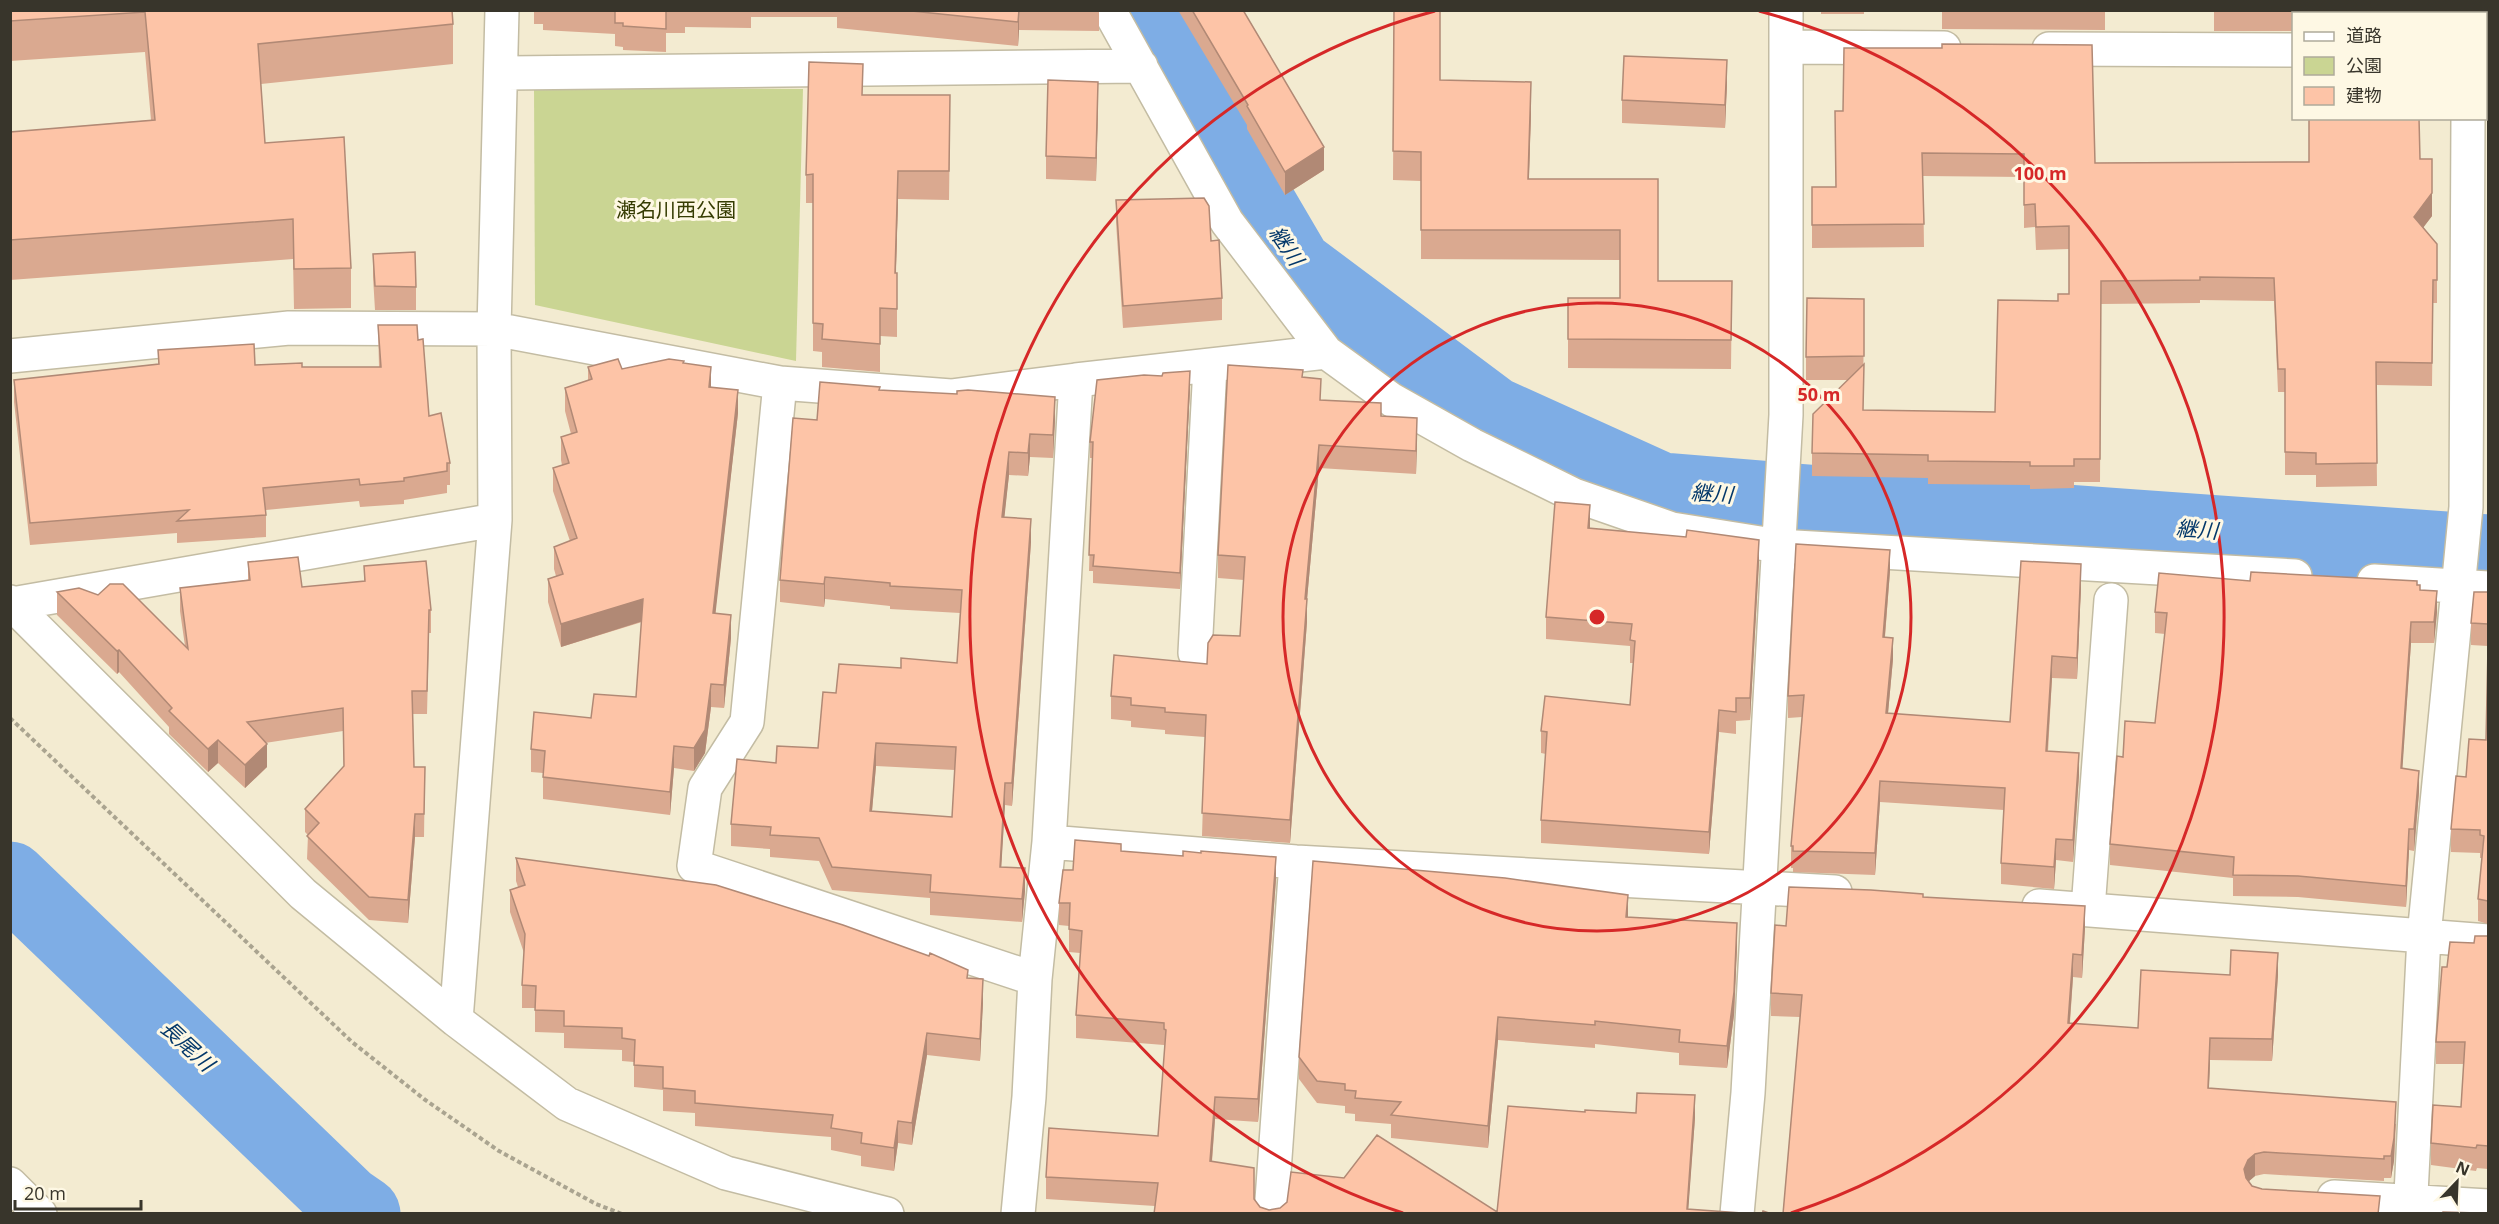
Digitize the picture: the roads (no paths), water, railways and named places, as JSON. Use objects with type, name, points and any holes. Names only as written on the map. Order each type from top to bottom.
[{"type":"street","points":[[456,1020],[495,520],[494,329],[502,10]]},
{"type":"street","points":[[1108,10],[1227,222],[1326,352],[1392,400],[1472,445],[1574,495],[1672,529],[1778,546],[2474,587]]},
{"type":"street","points":[[1737,1214],[1748,1094],[1786,415],[1786,10]]},
{"type":"street","points":[[1786,47],[1975,48]]},
{"type":"street","points":[[2022,49],[2292,50]]},
{"type":"street","points":[[502,73],[1141,66]]},
{"type":"street","points":[[2410,1207],[2424,936],[2474,587],[2478,422],[2468,120]]},
{"type":"street","points":[[10,356],[289,328],[494,329],[780,383],[951,396],[1326,352]]},
{"type":"street","points":[[1195,653],[1210,366]]},
{"type":"street","points":[[1018,1214],[1029,1097],[1035,979],[1049,842],[1076,380]]},
{"type":"street","points":[[780,383],[747,722],[705,788],[694,866],[1035,979]]},
{"type":"street","points":[[11,603],[495,520]]},
{"type":"street","points":[[2088,909],[2111,600]]},
{"type":"street","points":[[11,603],[303,894],[456,1020],[567,1104],[726,1173],[887,1214]]},
{"type":"street","points":[[1049,842],[1296,862],[1758,890],[1861,893]]},
{"type":"street","points":[[1271,1214],[1296,862]]},
{"type":"street","points":[[2009,903],[2488,940]]},
{"type":"street","points":[[10,1184],[40,1214]]},
{"type":"street","points":[[2309,1195],[2410,1207],[2488,1206]]},
{"type":"waterway","name":"継川","points":[[1145,10],[1295,266],[1493,414],[1661,490],[1955,514],[2488,552]]},
{"type":"waterway","name":"長尾川","points":[[10,879],[347,1203],[363,1214]]},
{"type":"park label","name":"瀬名川西公園","points":[[676,210]]}]
